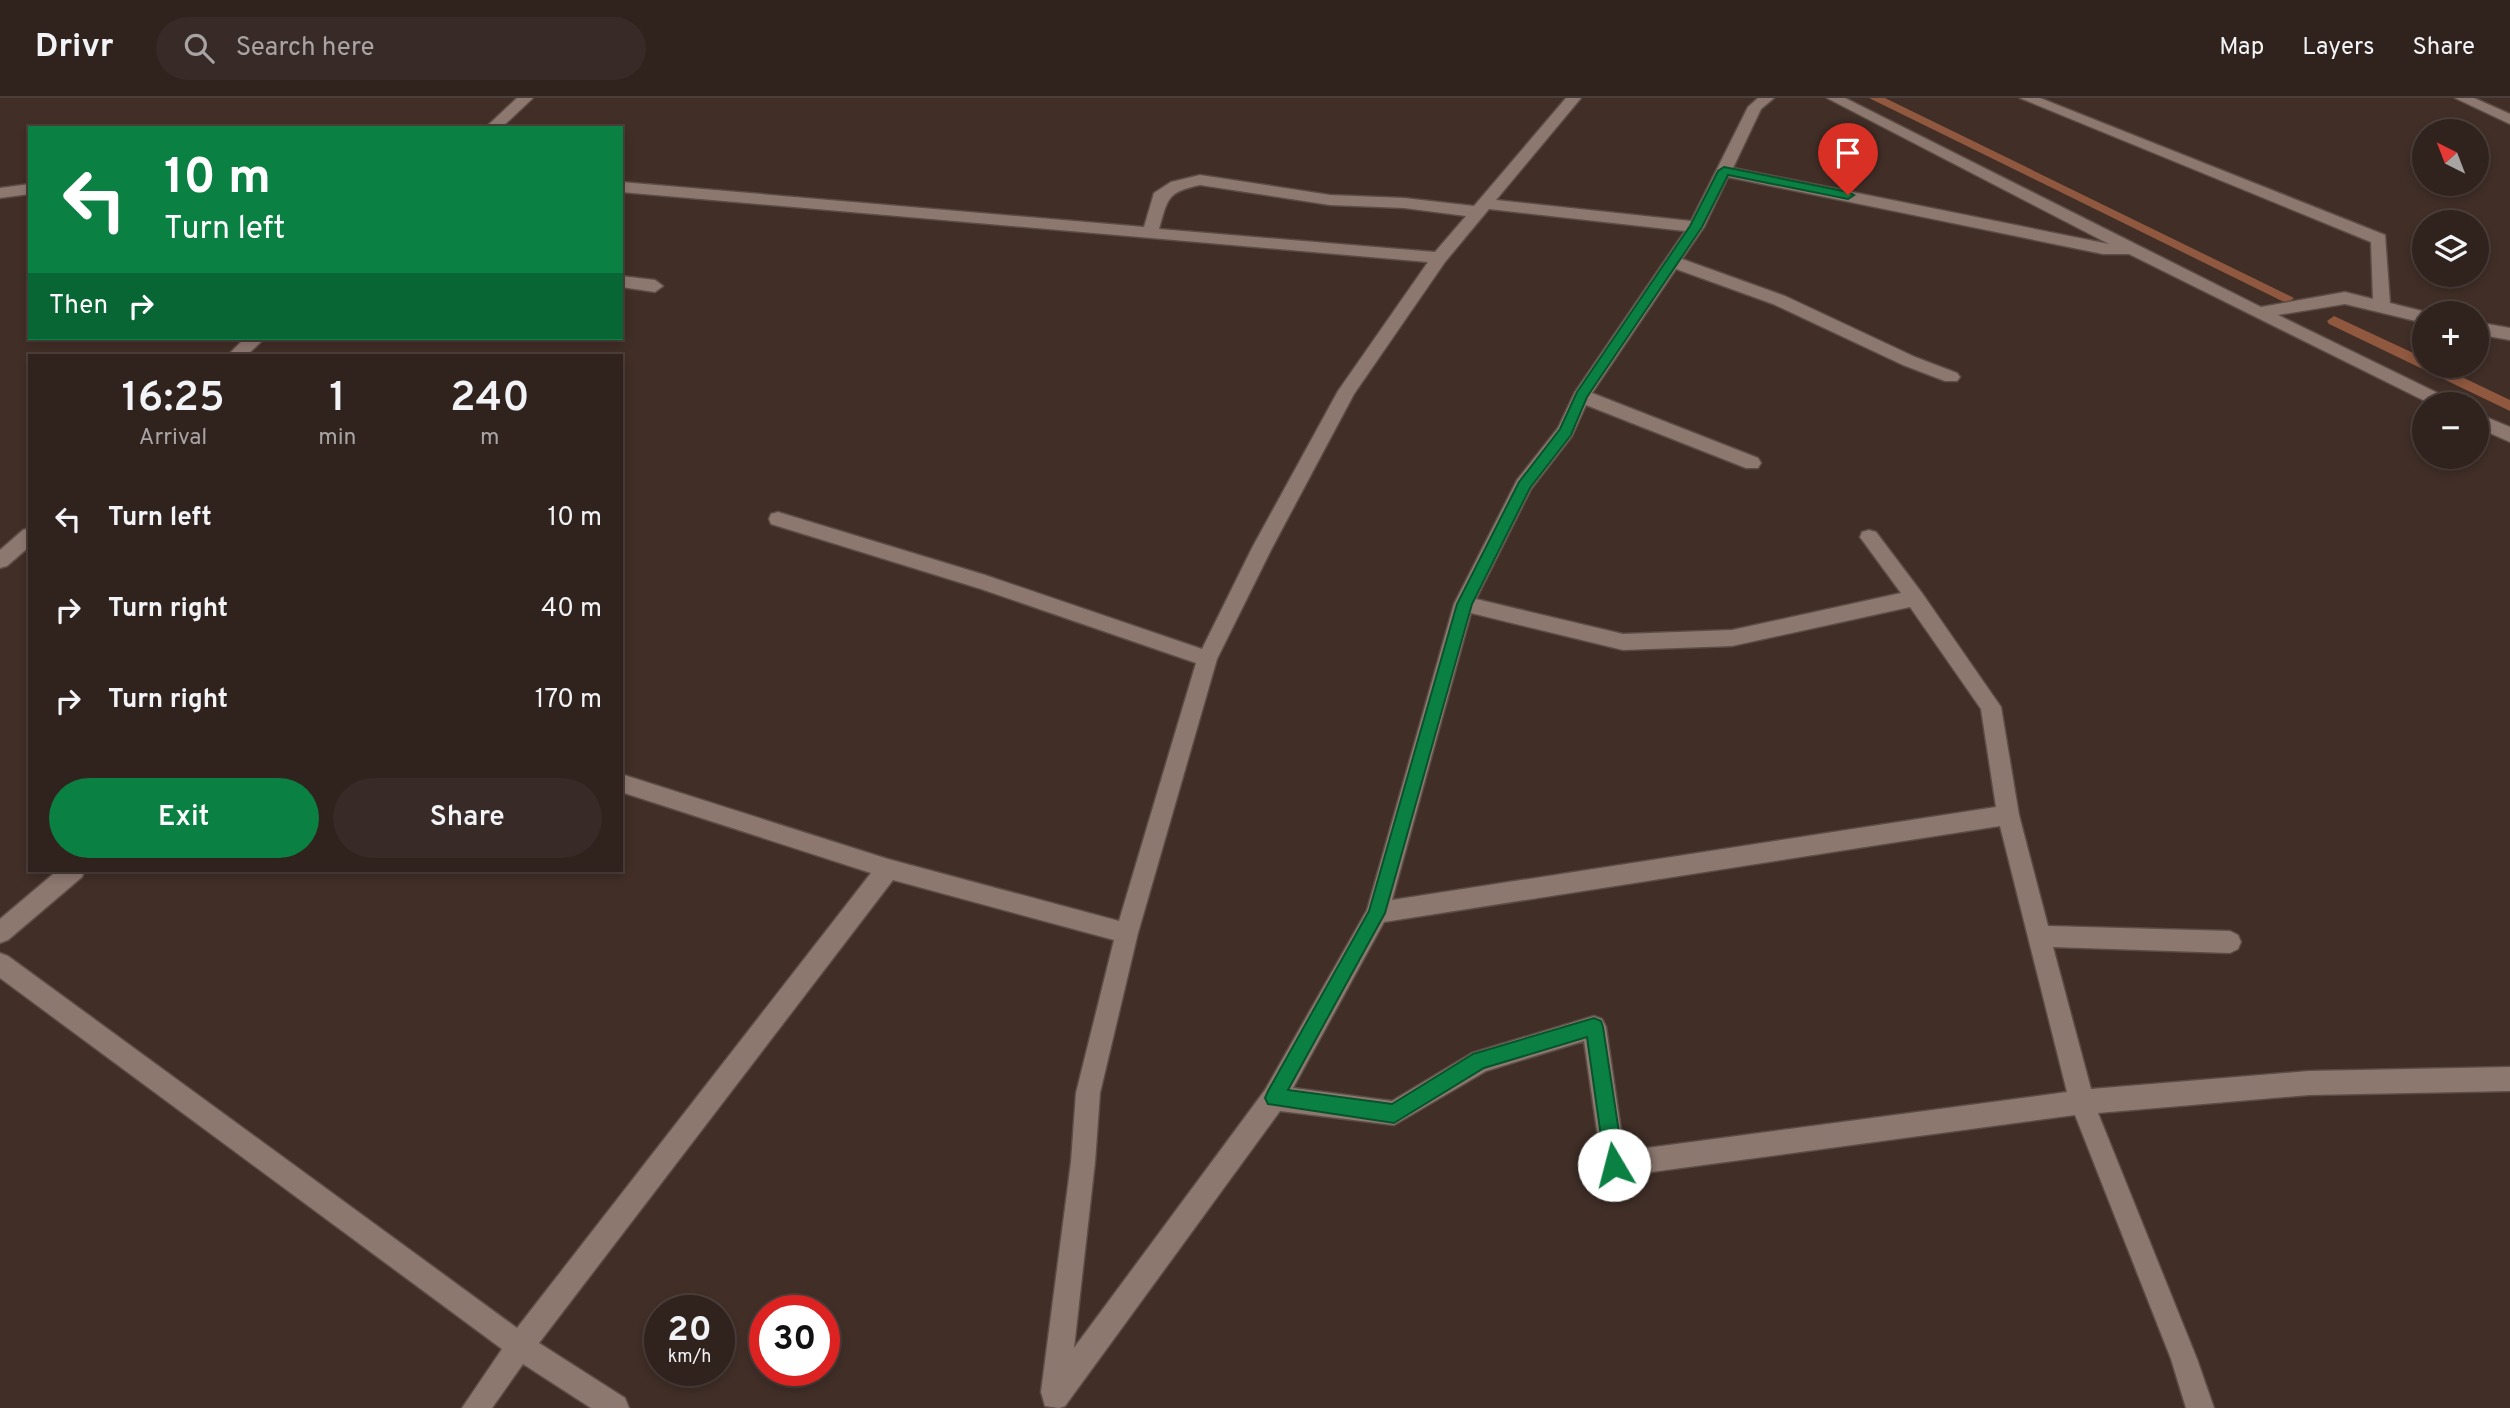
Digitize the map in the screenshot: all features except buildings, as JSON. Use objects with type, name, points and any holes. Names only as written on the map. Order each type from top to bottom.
[{"type":"street","points":[[494,126],[526,98]]},
{"type":"street","points":[[1055,1402],[1083,1163],[1087,1093],[1127,933],[1207,659],[1262,548],[1347,391],[1439,258],[1574,98]]},
{"type":"street","points":[[1055,1402],[1274,1098],[1377,913],[1464,604],[1524,485],[1566,431],[1581,396],[1696,227],[1755,107],[1767,98]]},
{"type":"street","points":[[1833,98],[2421,392]]},
{"type":"street","points":[[2028,98],[2379,239],[2382,308]]},
{"type":"street","points":[[2462,98],[2510,119]]},
{"type":"street","points":[[1724,171],[2103,249],[2133,249]]},
{"type":"street","points":[[1150,233],[1160,197],[1177,185],[1200,180],[1329,200],[1481,208],[1696,227]]},
{"type":"street","points":[[623,187],[1439,258]]},
{"type":"street","points":[[0,193],[28,189]]},
{"type":"street","points":[[1673,262],[1779,300],[1951,377]]},
{"type":"street","points":[[623,281],[655,286]]},
{"type":"street","points":[[2259,313],[2345,298],[2412,314]]},
{"type":"street","points":[[2489,330],[2510,334]]},
{"type":"street","points":[[237,354],[254,340]]},
{"type":"street","points":[[1581,396],[1752,463]]},
{"type":"street","points":[[2489,425],[2510,435]]},
{"type":"street","points":[[778,519],[985,583],[1207,659]]},
{"type":"street","points":[[0,561],[28,537]]},
{"type":"street","points":[[1869,537],[1991,707],[2008,815],[2082,1102],[2185,1359],[2200,1408]]},
{"type":"street","points":[[1464,604],[1623,642],[1732,638],[1915,598]]},
{"type":"street","points":[[623,784],[888,869],[1127,933]]},
{"type":"street","points":[[1377,913],[2008,815]]},
{"type":"street","points":[[476,1408],[520,1346],[888,869]]},
{"type":"street","points":[[0,933],[72,872]]},
{"type":"street","points":[[2039,936],[2230,942]]},
{"type":"street","points":[[0,964],[520,1346],[615,1408]]},
{"type":"street","points":[[1274,1098],[1394,1113],[1480,1060],[1594,1027],[1614,1165],[2082,1102],[2309,1083],[2510,1079]]},
{"type":"waterway","points":[[1875,98],[2287,298]]},
{"type":"waterway","points":[[2334,321],[2412,358]]},
{"type":"waterway","points":[[2452,378],[2510,406]]},
{"type":"route","points":[[1614,1165],[1594,1027],[1480,1060],[1394,1113],[1274,1098],[1377,913],[1464,604],[1524,485],[1566,431],[1581,396],[1696,227],[1724,171],[1848,195]]}]
